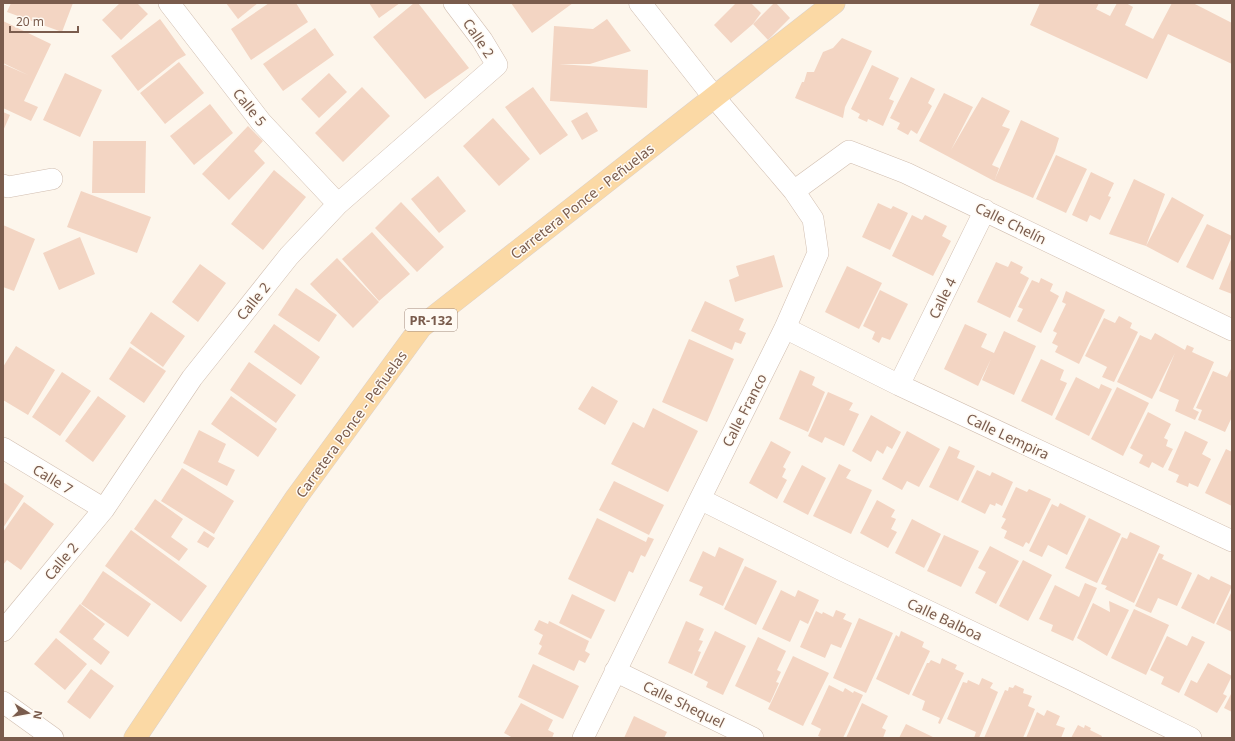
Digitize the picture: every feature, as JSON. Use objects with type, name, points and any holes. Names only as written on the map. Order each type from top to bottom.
[{"type":"main road","name":"Carretera Ponce - Peñuelas","points":[[135,738],[296,498],[422,327],[834,3]]},
{"type":"street","name":"Calle 5","points":[[169,3],[261,122],[338,204]]},
{"type":"street","name":"Calle 2","points":[[3,631],[104,509],[192,378],[289,256],[338,204],[502,67],[454,3]]},
{"type":"street","points":[[640,3],[714,97]]},
{"type":"street","name":"Calle Franco","points":[[583,738],[785,328],[818,253],[813,219],[794,191],[714,97]]},
{"type":"street","name":"Calle Chelín","points":[[794,191],[849,151],[906,173],[1232,330]]},
{"type":"street","points":[[3,184],[8,187],[52,178]]},
{"type":"street","name":"Calle 4","points":[[899,385],[985,210]]},
{"type":"street","name":"Calle Lempira","points":[[785,328],[899,385],[1232,541]]},
{"type":"street","name":"Calle 7","points":[[3,448],[104,509]]},
{"type":"street","name":"Calle Balboa","points":[[700,498],[840,569],[1187,737]]},
{"type":"street","name":"Calle Shequel","points":[[615,671],[753,738]]},
{"type":"street","points":[[3,702],[53,738]]},
{"type":"building","points":[[11,3],[73,3],[62,32],[7,12]]},
{"type":"building","points":[[120,3],[137,3],[148,14],[121,40],[102,20]]},
{"type":"building","points":[[226,3],[258,3],[238,19]]},
{"type":"building","points":[[269,3],[296,3],[308,22],[251,60],[231,29]]},
{"type":"building","points":[[369,3],[400,3],[379,18]]},
{"type":"building","points":[[414,3],[418,3],[469,68],[425,99],[373,37]]},
{"type":"building","points":[[511,3],[573,3],[532,33]]},
{"type":"building","points":[[736,3],[751,3],[761,13],[753,24],[731,43],[714,25]]},
{"type":"building","points":[[774,3],[776,3],[790,18],[768,40],[753,24]]},
{"type":"building","points":[[1040,3],[1099,3],[1096,9],[1110,16],[1117,3],[1126,3],[1133,7],[1125,25],[1153,39],[1172,3],[1193,3],[1232,23],[1232,64],[1168,34],[1147,79],[1030,25]]},
{"type":"building","points":[[160,19],[186,55],[177,60],[138,91],[111,56]]},
{"type":"building","points":[[607,19],[631,51],[590,64],[559,64],[648,70],[647,108],[550,101],[554,26],[593,29]]},
{"type":"building","points":[[3,21],[51,44],[24,101],[38,107],[31,121],[3,108],[3,64],[28,75],[3,63]]},
{"type":"building","points":[[315,28],[334,55],[283,91],[263,64]]},
{"type":"building","points":[[842,38],[872,51],[845,107],[843,118],[795,98],[802,82],[804,82],[807,72],[814,72],[823,52],[833,48]]},
{"type":"building","points":[[179,62],[204,93],[165,124],[140,93]]},
{"type":"building","points":[[872,65],[899,78],[889,99],[894,101],[883,126],[868,119],[867,122],[858,118],[860,114],[851,109]]},
{"type":"building","points":[[65,73],[102,90],[80,137],[43,120]]},
{"type":"building","points":[[329,73],[347,92],[319,118],[301,99]]},
{"type":"building","points":[[911,77],[935,89],[928,103],[932,106],[917,134],[911,130],[908,135],[897,129],[900,123],[890,118]]},
{"type":"building","points":[[362,87],[390,116],[343,162],[315,133]]},
{"type":"building","points":[[533,87],[568,135],[540,155],[505,107]]},
{"type":"building","points":[[944,93],[973,107],[951,150],[982,97],[1010,111],[1002,126],[1010,129],[992,165],[999,168],[995,179],[1021,120],[1059,138],[1055,151],[1033,198],[994,181],[919,141]]},
{"type":"building","points":[[210,104],[233,133],[194,165],[170,136]]},
{"type":"building","points":[[3,112],[10,115],[3,131]]},
{"type":"building","points":[[587,112],[598,131],[582,140],[571,121]]},
{"type":"building","points":[[493,118],[530,159],[499,186],[463,146]]},
{"type":"building","points":[[248,126],[263,141],[254,151],[265,163],[229,200],[202,174]]},
{"type":"building","points":[[93,141],[146,141],[145,193],[92,193]]},
{"type":"building","points":[[1056,155],[1087,169],[1066,213],[1036,199]]},
{"type":"building","points":[[274,170],[306,197],[263,250],[231,224]]},
{"type":"building","points":[[1091,172],[1114,183],[1108,196],[1111,197],[1100,220],[1090,215],[1087,222],[1072,215]]},
{"type":"building","points":[[438,176],[466,211],[439,233],[411,199]]},
{"type":"building","points":[[1134,179],[1165,194],[1146,246],[1109,234]]},
{"type":"building","points":[[81,191],[151,217],[137,253],[67,227]]},
{"type":"building","points":[[1172,197],[1204,215],[1178,263],[1146,246]]},
{"type":"building","points":[[401,202],[444,247],[417,272],[375,228]]},
{"type":"building","points":[[878,203],[891,209],[893,206],[908,213],[890,250],[862,237]]},
{"type":"building","points":[[912,215],[922,220],[925,215],[947,226],[942,236],[951,241],[933,276],[892,256]]},
{"type":"building","points":[[1207,224],[1232,236],[1213,280],[1186,267]]},
{"type":"building","points":[[3,225],[35,239],[14,291],[3,287]]},
{"type":"building","points":[[372,232],[410,274],[379,301],[342,259]]},
{"type":"building","points":[[80,237],[95,274],[59,290],[43,253]]},
{"type":"building","points":[[774,255],[783,287],[735,302],[729,280],[739,276],[736,266]]},
{"type":"building","points":[[1232,257],[1232,294],[1219,289]]},
{"type":"building","points":[[337,258],[379,302],[353,328],[310,284]]},
{"type":"building","points":[[1011,261],[1023,267],[1020,273],[1029,278],[1010,318],[977,302],[996,262],[1008,267]]},
{"type":"building","points":[[200,264],[226,283],[198,322],[172,302]]},
{"type":"building","points":[[847,266],[882,283],[859,329],[825,312]]},
{"type":"building","points":[[1041,278],[1053,284],[1050,291],[1059,296],[1041,333],[1017,321],[1023,309],[1018,307],[1032,280],[1039,283]]},
{"type":"building","points":[[296,288],[337,315],[319,342],[278,315]]},
{"type":"building","points":[[880,290],[908,304],[890,340],[882,337],[879,343],[872,339],[875,332],[863,326]]},
{"type":"building","points":[[1066,291],[1105,310],[1079,364],[1055,352],[1058,346],[1052,343],[1057,333],[1053,331],[1066,304],[1062,302]]},
{"type":"building","points":[[705,301],[744,319],[739,330],[746,333],[741,344],[735,342],[732,350],[691,331]]},
{"type":"building","points":[[151,312],[185,336],[163,367],[130,343]]},
{"type":"building","points":[[1119,316],[1132,323],[1130,328],[1138,332],[1114,382],[1102,377],[1107,367],[1085,356],[1104,318],[1115,323]]},
{"type":"building","points":[[274,324],[320,357],[301,385],[254,352]]},
{"type":"building","points":[[965,324],[987,334],[981,347],[994,353],[1004,331],[1036,346],[1014,395],[982,380],[991,359],[978,386],[944,369]]},
{"type":"building","points":[[1155,333],[1185,350],[1187,345],[1194,348],[1192,352],[1214,362],[1193,409],[1199,412],[1195,420],[1175,411],[1179,400],[1159,391],[1175,353],[1152,399],[1117,382],[1140,335],[1151,340]]},
{"type":"building","points":[[689,339],[734,359],[707,422],[662,402]]},
{"type":"building","points":[[16,346],[55,370],[28,415],[3,400],[3,367]]},
{"type":"building","points":[[130,347],[166,371],[144,403],[109,379]]},
{"type":"building","points":[[1041,359],[1064,370],[1060,380],[1067,383],[1052,416],[1021,401]]},
{"type":"building","points":[[249,362],[296,395],[276,423],[230,390]]},
{"type":"building","points":[[1231,369],[1232,417],[1225,432],[1198,420],[1202,410],[1196,408],[1213,371],[1227,377]]},
{"type":"building","points":[[800,370],[815,377],[812,385],[825,392],[808,432],[779,419]]},
{"type":"building","points":[[62,372],[91,391],[60,436],[32,417]]},
{"type":"building","points":[[1076,377],[1099,389],[1101,384],[1112,389],[1089,436],[1055,419]]},
{"type":"building","points":[[592,386],[618,401],[605,425],[578,409]]},
{"type":"building","points":[[1117,387],[1149,403],[1123,456],[1091,439]]},
{"type":"building","points":[[828,392],[853,403],[849,410],[859,414],[844,446],[825,437],[822,443],[808,436]]},
{"type":"building","points":[[98,396],[126,416],[93,462],[65,441]]},
{"type":"building","points":[[231,396],[277,429],[258,457],[211,424]]},
{"type":"building","points":[[653,408],[698,431],[668,492],[611,464],[633,422],[644,428]]},
{"type":"building","points":[[1148,412],[1171,424],[1164,438],[1168,440],[1166,446],[1173,449],[1163,468],[1152,462],[1149,468],[1139,463],[1143,455],[1130,448]]},
{"type":"building","points":[[871,415],[901,432],[892,449],[887,446],[883,454],[877,450],[871,462],[852,451]]},
{"type":"building","points":[[199,430],[226,444],[218,462],[235,470],[227,486],[183,463]]},
{"type":"building","points":[[907,431],[940,449],[919,487],[907,481],[902,490],[882,479]]},
{"type":"building","points":[[1185,431],[1208,442],[1202,454],[1211,459],[1198,487],[1189,483],[1188,487],[1176,482],[1179,475],[1168,470]]},
{"type":"building","points":[[771,441],[791,452],[783,467],[786,469],[782,477],[787,480],[777,499],[749,483]]},
{"type":"building","points":[[949,446],[960,451],[957,458],[975,466],[958,501],[929,487]]},
{"type":"building","points":[[1226,449],[1232,452],[1232,506],[1205,493]]},
{"type":"building","points":[[839,464],[851,470],[846,478],[872,490],[851,534],[813,516]]},
{"type":"building","points":[[802,465],[826,478],[808,515],[783,502]]},
{"type":"building","points":[[182,468],[234,501],[214,534],[161,501]]},
{"type":"building","points":[[977,470],[990,476],[992,472],[1013,482],[1002,506],[996,503],[995,506],[990,504],[985,514],[961,502]]},
{"type":"building","points":[[614,481],[664,505],[649,535],[599,510]]},
{"type":"building","points":[[3,482],[24,496],[3,528]]},
{"type":"building","points":[[1016,487],[1027,492],[1029,489],[1051,499],[1029,544],[1026,542],[1023,547],[1004,538],[1007,531],[1001,528],[1006,519],[1002,517]]},
{"type":"building","points":[[155,499],[183,519],[171,537],[188,549],[179,561],[134,529]]},
{"type":"building","points":[[877,500],[895,510],[891,517],[896,519],[891,529],[897,532],[888,548],[860,533]]},
{"type":"building","points":[[24,502],[54,524],[21,570],[7,560],[3,565],[3,532]]},
{"type":"building","points":[[1060,503],[1086,516],[1067,555],[1048,545],[1042,557],[1029,551],[1052,504],[1058,507]]},
{"type":"building","points":[[597,518],[646,542],[648,537],[654,539],[645,557],[641,555],[633,573],[629,571],[615,602],[568,579]]},
{"type":"building","points":[[1089,518],[1121,534],[1097,583],[1065,568]]},
{"type":"building","points":[[912,519],[941,534],[924,568],[895,553]]},
{"type":"building","points":[[131,530],[207,586],[181,622],[105,566]]},
{"type":"building","points":[[204,531],[215,538],[208,548],[197,542]]},
{"type":"building","points":[[1130,532],[1160,546],[1134,603],[1105,589],[1107,586],[1101,584],[1122,537],[1127,539]]},
{"type":"building","points":[[944,535],[979,551],[961,587],[927,571]]},
{"type":"building","points":[[990,546],[1019,561],[996,604],[975,593],[986,572],[978,568]]},
{"type":"building","points":[[719,547],[744,559],[723,606],[699,595],[703,587],[689,581],[703,551],[715,557]]},
{"type":"building","points":[[1159,553],[1164,555],[1162,559],[1192,573],[1177,606],[1158,598],[1151,613],[1135,606]]},
{"type":"building","points":[[1023,560],[1052,575],[1028,621],[999,606]]},
{"type":"building","points":[[745,566],[777,581],[756,625],[724,609]]},
{"type":"building","points":[[103,571],[151,604],[128,637],[81,604]]},
{"type":"building","points":[[1198,574],[1209,580],[1211,576],[1232,586],[1214,624],[1181,608]]},
{"type":"building","points":[[1085,583],[1097,588],[1073,641],[1051,631],[1053,625],[1039,619],[1055,585],[1079,597]]},
{"type":"building","points":[[781,590],[795,597],[798,590],[819,600],[808,624],[800,620],[790,642],[762,629]]},
{"type":"building","points":[[1232,591],[1232,632],[1216,624]]},
{"type":"building","points":[[572,594],[605,610],[591,639],[559,623]]},
{"type":"building","points":[[1109,601],[1129,610],[1107,656],[1077,638],[1093,603],[1110,612]]},
{"type":"building","points":[[80,604],[105,624],[93,639],[110,652],[101,665],[59,632]]},
{"type":"building","points":[[1134,609],[1169,625],[1146,675],[1111,658]]},
{"type":"building","points":[[836,610],[846,614],[843,619],[852,623],[841,648],[831,644],[825,658],[800,647],[816,611],[822,614],[823,612],[833,617]]},
{"type":"building","points":[[859,618],[893,633],[866,693],[833,678]]},
{"type":"building","points":[[539,620],[548,624],[549,621],[589,641],[585,651],[590,654],[585,663],[579,660],[574,671],[538,654],[542,646],[539,644],[543,635],[534,630]]},
{"type":"building","points":[[686,621],[704,629],[699,640],[703,641],[698,651],[701,652],[692,674],[668,663]]},
{"type":"building","points":[[715,631],[746,646],[723,695],[706,687],[708,682],[694,675]]},
{"type":"building","points":[[901,631],[924,642],[922,647],[930,651],[909,695],[876,679],[896,635],[899,637]]},
{"type":"building","points":[[1167,636],[1187,646],[1192,636],[1205,642],[1179,693],[1161,684],[1164,677],[1150,670]]},
{"type":"building","points":[[758,637],[786,651],[777,670],[781,672],[776,682],[779,683],[770,703],[735,686]]},
{"type":"building","points":[[56,638],[87,664],[65,690],[34,664]]},
{"type":"building","points":[[793,656],[829,673],[803,726],[768,709]]},
{"type":"building","points":[[942,658],[957,665],[955,669],[964,673],[940,724],[938,723],[940,718],[922,710],[925,701],[912,695],[927,663],[931,660],[940,664]]},
{"type":"building","points":[[1208,663],[1232,676],[1223,694],[1227,696],[1217,713],[1184,695],[1191,680],[1197,683]]},
{"type":"building","points":[[533,664],[579,686],[563,719],[518,697]]},
{"type":"building","points":[[91,669],[114,686],[90,719],[67,702]]},
{"type":"building","points":[[982,678],[993,683],[990,688],[998,692],[979,738],[974,738],[976,732],[947,719],[963,682],[967,683],[968,680],[979,685]]},
{"type":"building","points":[[829,685],[843,692],[845,688],[853,693],[854,691],[863,695],[843,738],[823,738],[818,736],[821,729],[811,724]]},
{"type":"building","points":[[1015,685],[1024,689],[1023,693],[1032,696],[1028,706],[1035,709],[1023,738],[984,738],[1005,690],[1008,691],[1009,687],[1013,688]]},
{"type":"building","points":[[1232,692],[1232,712],[1224,708]]},
{"type":"building","points":[[521,703],[553,720],[548,730],[554,733],[552,738],[513,738],[504,733]]},
{"type":"building","points":[[862,703],[888,716],[882,728],[886,730],[883,738],[846,738]]},
{"type":"building","points":[[1047,710],[1060,716],[1056,725],[1065,728],[1061,738],[1026,738],[1037,712],[1044,716]]},
{"type":"building","points":[[634,716],[667,732],[664,738],[624,738]]},
{"type":"building","points":[[906,724],[935,738],[899,738]]},
{"type":"building","points":[[1078,725],[1084,728],[1085,725],[1091,728],[1090,730],[1102,736],[1101,738],[1071,738]]}]
